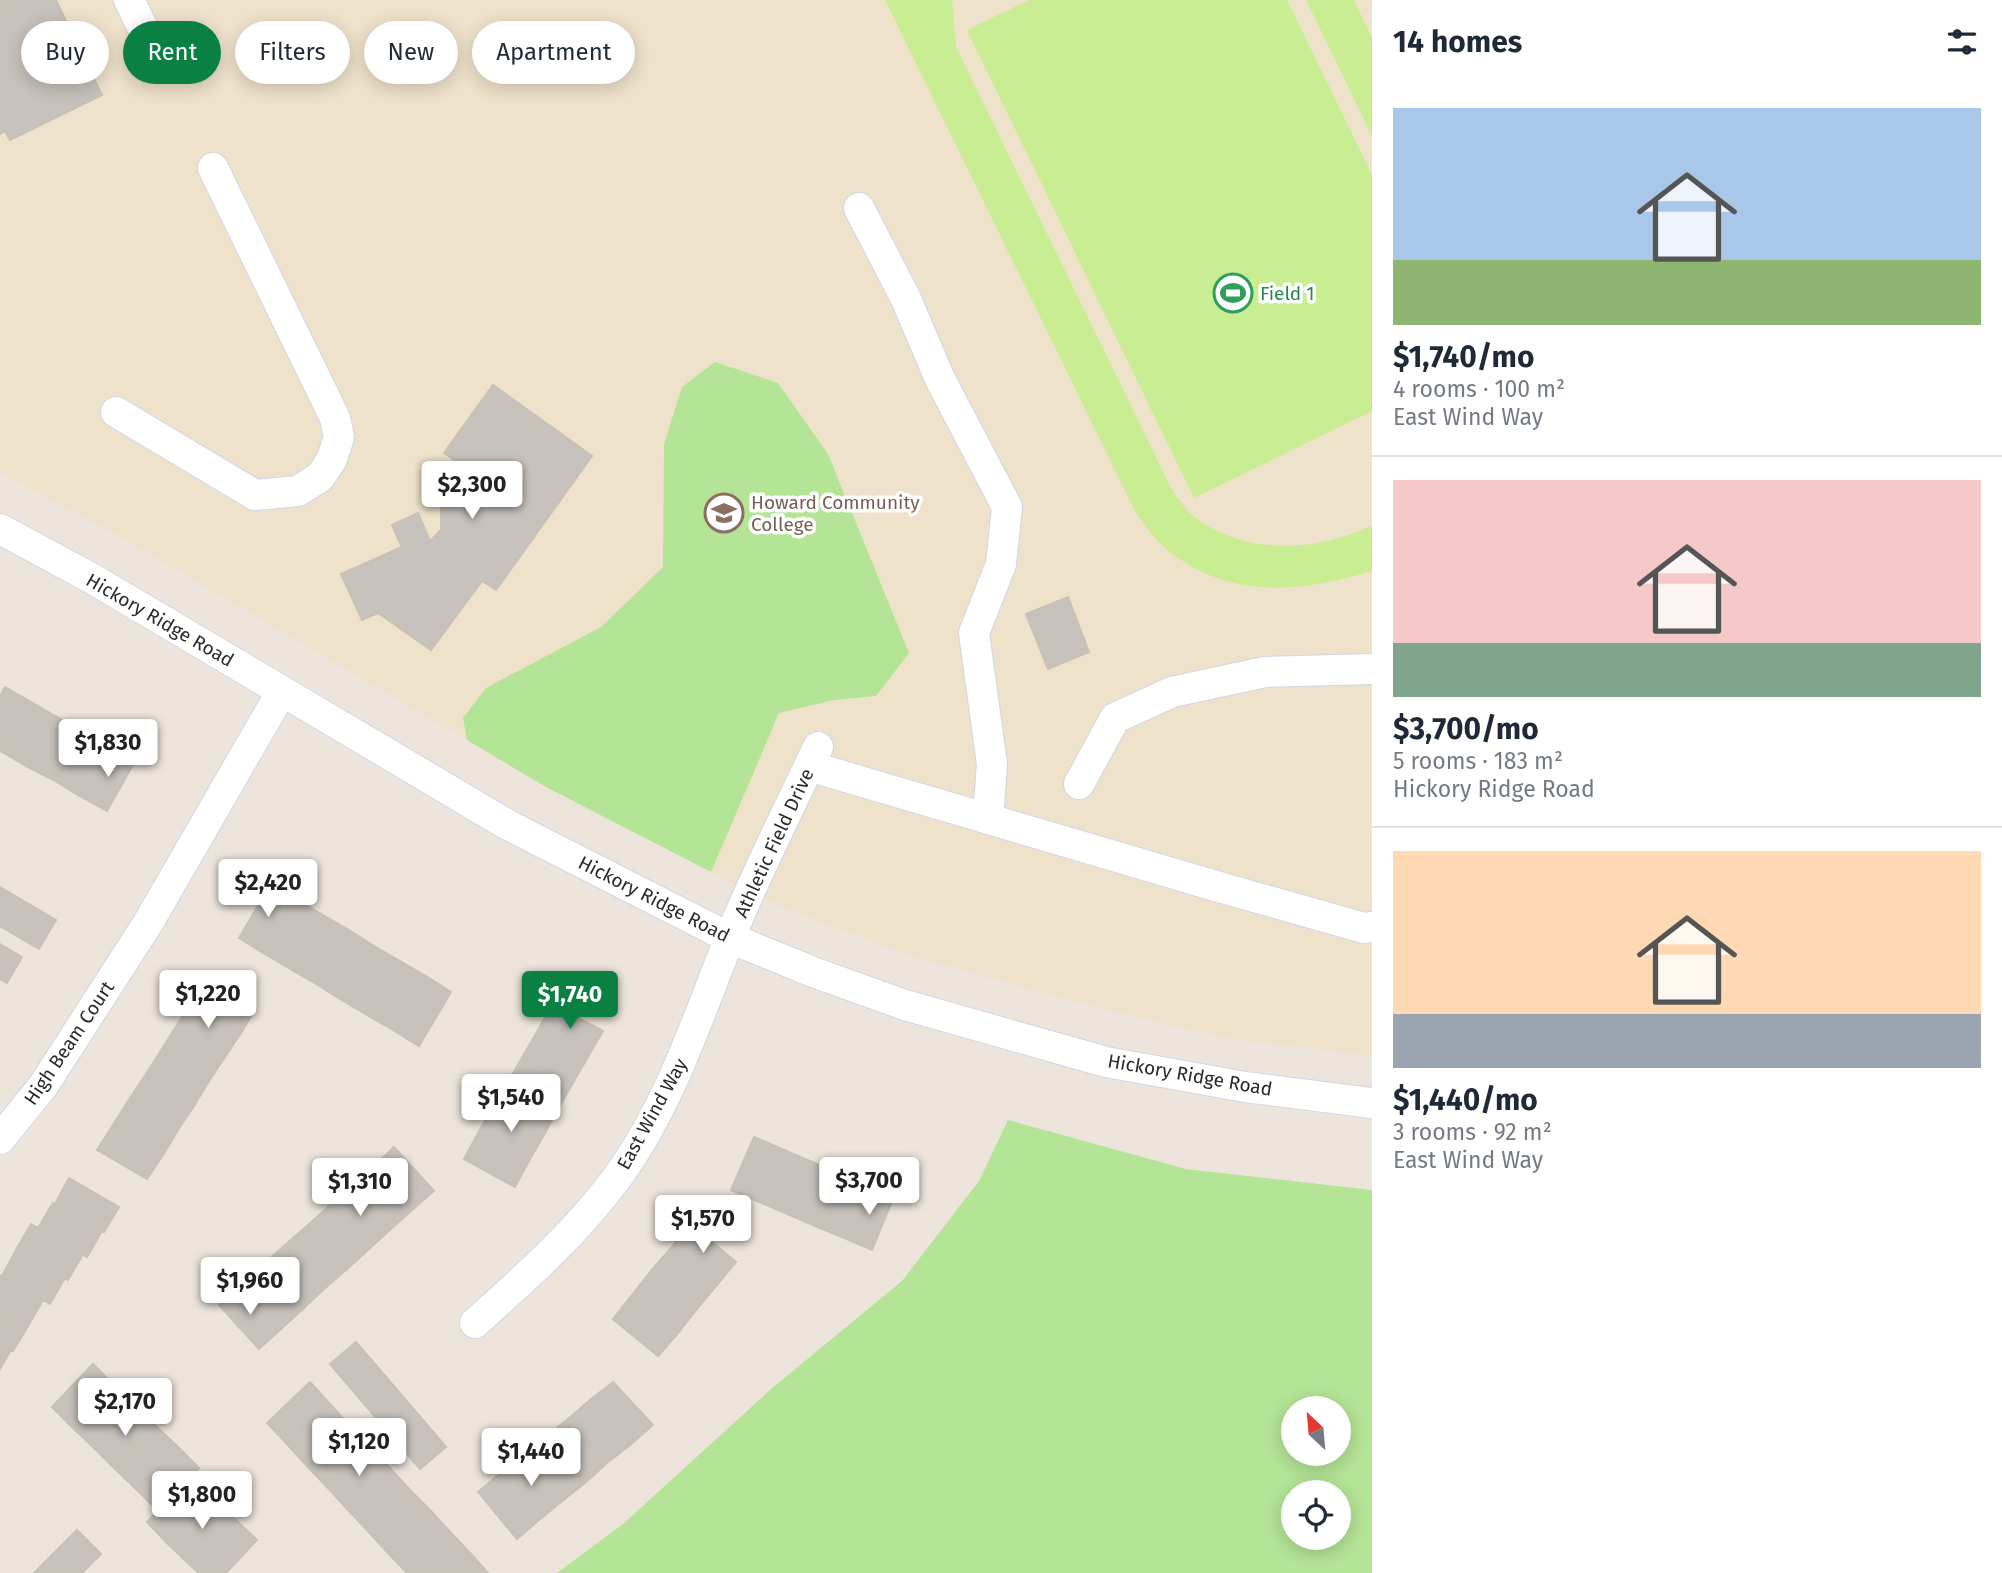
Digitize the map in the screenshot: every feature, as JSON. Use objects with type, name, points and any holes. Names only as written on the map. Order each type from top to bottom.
[{"type":"street","points":[[129,0],[139,21]]},
{"type":"street","points":[[116,412],[255,495],[298,491],[320,477],[332,458],[339,437],[335,418],[213,168]]},
{"type":"street","points":[[859,208],[906,299],[940,379],[1007,507],[1001,564],[974,633],[992,764],[988,819],[1268,901],[1364,928],[1372,927]]},
{"type":"street","name":"Hickory Ridge Road","points":[[0,529],[91,578],[508,825],[730,938],[905,1005],[1106,1062],[1245,1087],[1372,1103]]},
{"type":"street","points":[[1079,785],[1115,718],[1172,692],[1265,672],[1372,669]]},
{"type":"street","name":"High Beam Court","points":[[0,1139],[43,1086],[148,923],[282,691]]},
{"type":"street","name":"Athletic Field Drive","points":[[730,938],[814,757],[988,819]]},
{"type":"street","name":"East Wind Way","points":[[475,1323],[554,1250],[616,1179],[643,1137],[682,1062],[730,938]]},
{"type":"shaded area","name":"Howard Community College","points":[[0,0],[1372,0],[1372,1056],[1230,1039],[1106,1010],[917,958],[755,895],[546,787],[119,536],[0,473]]},
{"type":"green space","points":[[885,0],[952,0],[956,47],[1171,488],[1185,508],[1211,528],[1232,537],[1279,546],[1327,541],[1372,525],[1372,571],[1316,584],[1289,587],[1236,584],[1211,576],[1186,563],[1155,537],[1135,511]]},
{"type":"green space","name":"Field 1","points":[[1029,0],[1287,0],[1372,175],[1372,411],[1194,498],[967,30]]},
{"type":"green space","points":[[1306,0],[1354,0],[1372,38],[1372,136]]},
{"type":"green space","points":[[715,362],[778,383],[828,454],[909,653],[876,696],[834,700],[779,713],[711,872],[546,787],[467,740],[463,718],[486,688],[601,627],[663,567],[664,444],[682,387]]},
{"type":"green space","points":[[1008,1120],[1186,1169],[1372,1190],[1372,1573],[557,1573],[623,1524],[771,1389],[902,1281],[979,1181]]},
{"type":"building","points":[[0,0],[56,0],[66,21],[21,21],[21,84],[97,84],[102,95],[10,140],[5,131],[0,134]]},
{"type":"building","points":[[493,385],[592,456],[496,590],[482,581],[431,650],[378,613],[362,620],[341,574],[402,547],[392,525],[418,513],[430,541],[441,530],[441,505],[450,484],[469,470],[444,453]]},
{"type":"building","points":[[1068,597],[1089,652],[1048,669],[1026,614]]},
{"type":"building","points":[[5,687],[31,702],[2,752],[0,696]]},
{"type":"building","points":[[31,702],[57,717],[28,767],[2,752]]},
{"type":"building","points":[[57,717],[83,731],[55,781],[28,767]]},
{"type":"building","points":[[83,731],[109,746],[80,796],[55,781]]},
{"type":"building","points":[[109,746],[135,761],[107,811],[80,796]]},
{"type":"building","points":[[271,884],[297,900],[265,954],[239,938]]},
{"type":"building","points":[[0,887],[56,920],[39,949],[0,926]]},
{"type":"building","points":[[297,900],[323,915],[290,969],[265,954]]},
{"type":"building","points":[[323,915],[349,930],[316,984],[290,969]]},
{"type":"building","points":[[349,930],[374,946],[342,1000],[316,984]]},
{"type":"building","points":[[0,944],[22,957],[7,983],[0,979]]},
{"type":"building","points":[[374,946],[400,961],[367,1015],[342,1000]]},
{"type":"building","points":[[400,961],[426,976],[393,1030],[367,1015]]},
{"type":"building","points":[[426,976],[451,992],[419,1046],[393,1030]]},
{"type":"building","points":[[207,979],[256,1008],[241,1033],[191,1003]]},
{"type":"building","points":[[191,1003],[241,1033],[225,1057],[175,1028]]},
{"type":"building","points":[[552,1004],[603,1031],[588,1057],[538,1030]]},
{"type":"building","points":[[175,1028],[225,1057],[209,1081],[160,1052]]},
{"type":"building","points":[[538,1030],[588,1057],[573,1083],[523,1056]]},
{"type":"building","points":[[160,1052],[209,1081],[194,1106],[144,1077]]},
{"type":"building","points":[[523,1056],[573,1083],[558,1109],[508,1082]]},
{"type":"building","points":[[144,1077],[194,1106],[178,1130],[128,1101]]},
{"type":"building","points":[[508,1082],[558,1109],[544,1135],[493,1107]]},
{"type":"building","points":[[128,1101],[178,1130],[163,1155],[113,1125]]},
{"type":"building","points":[[493,1107],[544,1135],[529,1161],[478,1133]]},
{"type":"building","points":[[113,1125],[163,1155],[147,1179],[97,1150]]},
{"type":"building","points":[[478,1133],[529,1161],[515,1187],[464,1159]]},
{"type":"building","points":[[754,1137],[782,1149],[759,1202],[731,1190]]},
{"type":"building","points":[[394,1147],[434,1191],[412,1210],[373,1167]]},
{"type":"building","points":[[782,1149],[810,1161],[787,1214],[759,1202]]},
{"type":"building","points":[[810,1161],[838,1173],[815,1226],[787,1214]]},
{"type":"building","points":[[373,1167],[412,1210],[390,1230],[351,1186]]},
{"type":"building","points":[[838,1173],[866,1185],[844,1238],[815,1226]]},
{"type":"building","points":[[69,1178],[119,1207],[104,1232],[55,1204]]},
{"type":"building","points":[[866,1185],[894,1196],[872,1250],[844,1238]]},
{"type":"building","points":[[351,1186],[390,1230],[368,1250],[329,1206]]},
{"type":"building","points":[[53,1203],[102,1231],[87,1257],[38,1228]]},
{"type":"building","points":[[329,1206],[368,1250],[346,1270],[307,1226]]},
{"type":"building","points":[[31,1224],[83,1254],[68,1280],[16,1250]]},
{"type":"building","points":[[690,1224],[736,1262],[717,1285],[671,1248]]},
{"type":"building","points":[[307,1226],[346,1270],[324,1289],[285,1245]]},
{"type":"building","points":[[285,1245],[324,1289],[303,1309],[263,1265]]},
{"type":"building","points":[[671,1248],[717,1285],[697,1309],[651,1271]]},
{"type":"building","points":[[16,1250],[65,1278],[50,1304],[2,1276]]},
{"type":"building","points":[[263,1265],[303,1309],[281,1329],[241,1285]]},
{"type":"building","points":[[651,1271],[697,1309],[678,1333],[632,1295]]},
{"type":"building","points":[[0,1275],[43,1300],[28,1326],[0,1309]]},
{"type":"building","points":[[241,1285],[281,1329],[259,1349],[219,1305]]},
{"type":"building","points":[[632,1295],[678,1333],[658,1356],[613,1319]]},
{"type":"building","points":[[0,1309],[28,1326],[13,1351],[0,1344]]},
{"type":"building","points":[[356,1342],[446,1447],[420,1469],[330,1364]]},
{"type":"building","points":[[0,1344],[11,1350],[0,1369]]},
{"type":"building","points":[[93,1364],[114,1385],[73,1428],[52,1407]]},
{"type":"building","points":[[310,1382],[330,1404],[287,1444],[267,1423]]},
{"type":"building","points":[[613,1382],[653,1425],[630,1445],[590,1400]]},
{"type":"building","points":[[114,1385],[136,1406],[94,1448],[73,1428]]},
{"type":"building","points":[[590,1400],[630,1445],[607,1463],[568,1419]]},
{"type":"building","points":[[330,1404],[350,1426],[307,1466],[287,1444]]},
{"type":"building","points":[[136,1406],[157,1427],[115,1469],[94,1448]]},
{"type":"building","points":[[568,1419],[607,1463],[585,1483],[546,1437]]},
{"type":"building","points":[[350,1426],[370,1447],[327,1487],[307,1466]]},
{"type":"building","points":[[157,1427],[178,1447],[137,1490],[115,1469]]},
{"type":"building","points":[[546,1437],[585,1483],[562,1501],[523,1455]]},
{"type":"building","points":[[178,1447],[199,1468],[158,1511],[137,1490]]},
{"type":"building","points":[[370,1447],[391,1469],[347,1509],[327,1487]]},
{"type":"building","points":[[523,1455],[562,1501],[539,1520],[500,1474]]},
{"type":"building","points":[[391,1469],[410,1490],[367,1530],[347,1509]]},
{"type":"building","points":[[500,1474],[539,1520],[517,1539],[478,1492]]},
{"type":"building","points":[[191,1476],[213,1498],[168,1544],[147,1522]]},
{"type":"building","points":[[410,1490],[431,1511],[387,1552],[367,1530]]},
{"type":"building","points":[[213,1498],[235,1519],[190,1565],[168,1544]]},
{"type":"building","points":[[431,1511],[451,1533],[407,1573],[387,1552]]},
{"type":"building","points":[[235,1519],[257,1540],[226,1573],[199,1573],[190,1565]]},
{"type":"building","points":[[77,1530],[101,1554],[82,1573],[34,1573]]},
{"type":"building","points":[[451,1533],[471,1554],[451,1573],[407,1573]]},
{"type":"building","points":[[471,1554],[488,1573],[451,1573]]},
{"type":"place","name":"Field 1","points":[[1233,293]]},
{"type":"place","name":"Howard Community College","points":[[724,513]]}]
